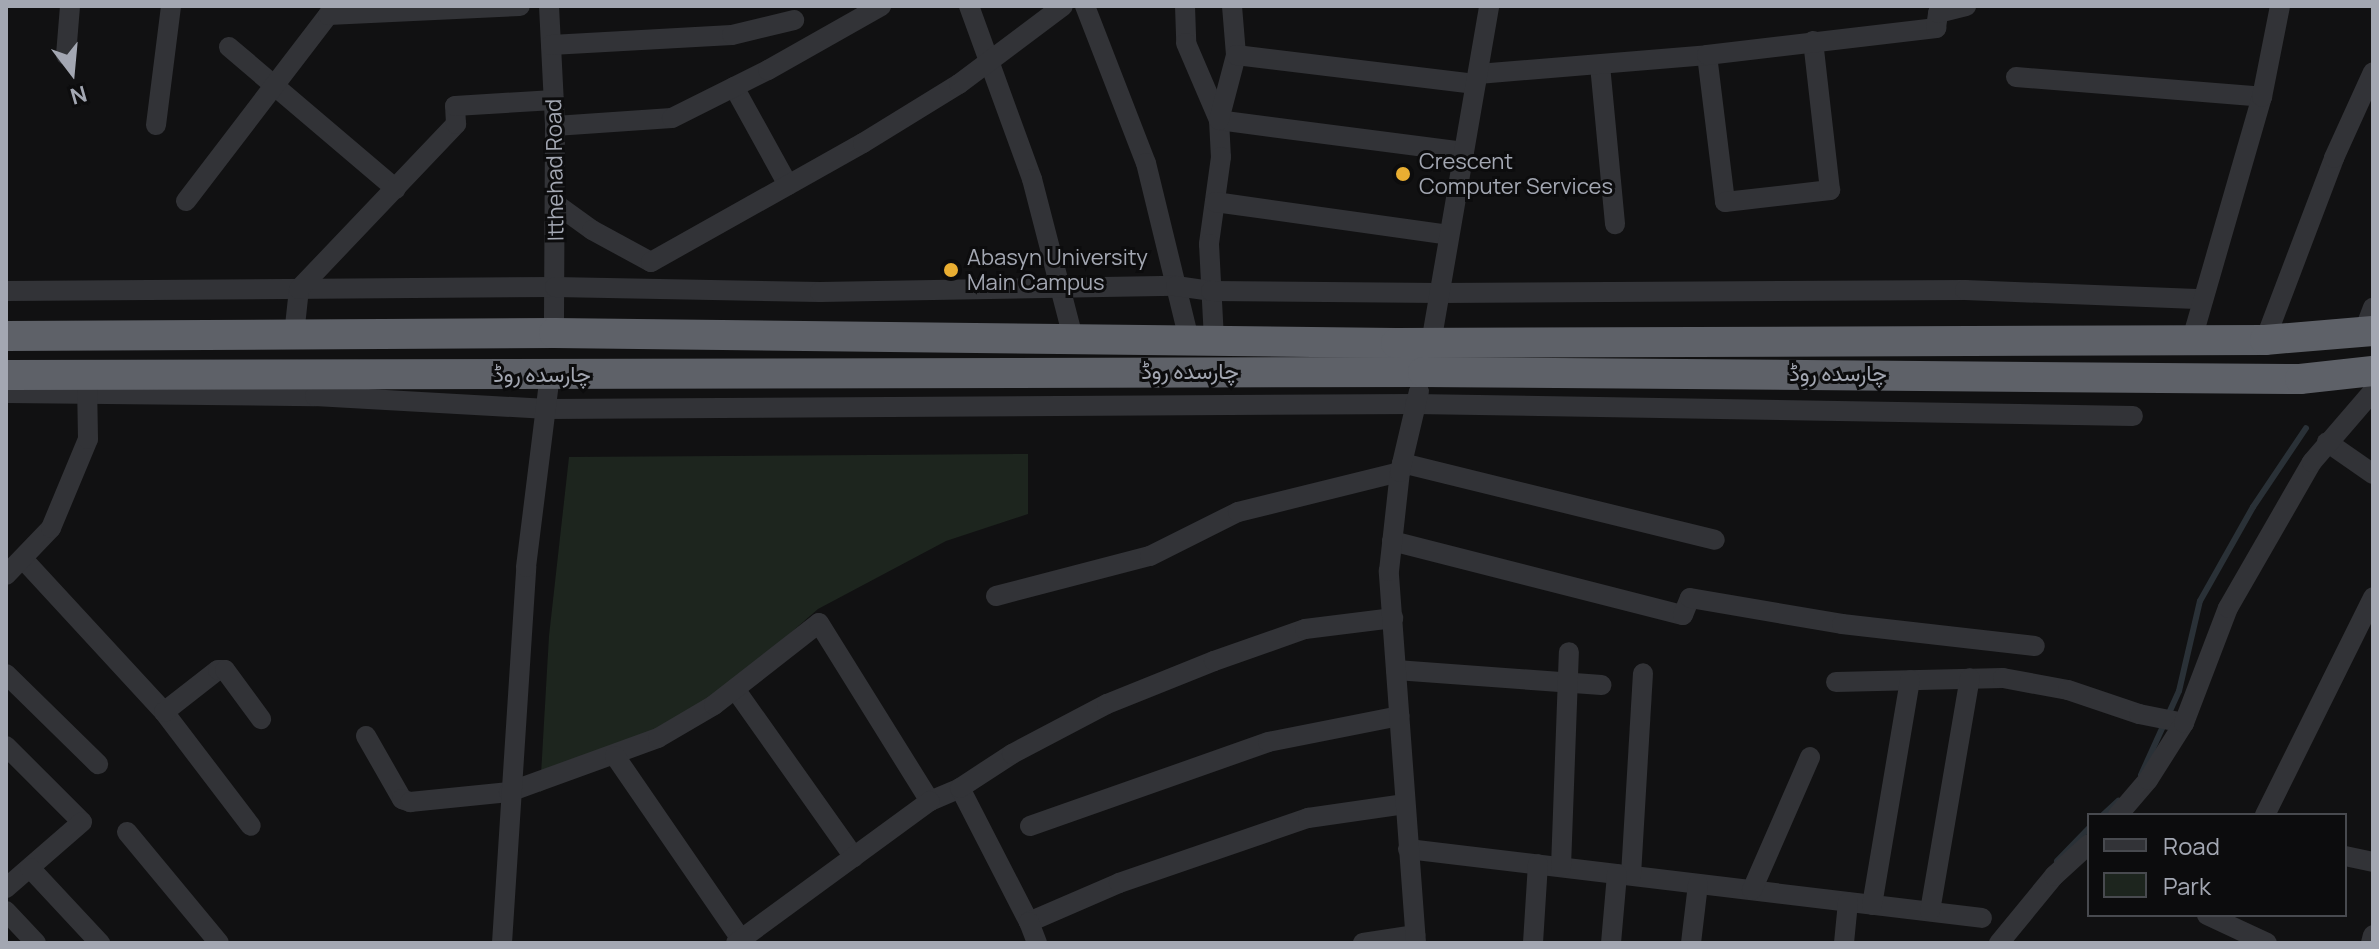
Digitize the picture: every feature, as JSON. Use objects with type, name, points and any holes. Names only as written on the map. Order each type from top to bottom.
[{"type":"highway","name":"چارسدہ روڈ","points":[[6,336],[554,333],[1431,343],[2265,340],[2370,323]]},
{"type":"highway","points":[[817,375],[819,335]]},
{"type":"highway","name":"چارسدہ روڈ","points":[[6,375],[87,384],[550,375],[1423,372],[2300,379],[2373,371]]},
{"type":"street","points":[[66,55],[70,6]]},
{"type":"street","points":[[156,125],[171,6]]},
{"type":"street","points":[[186,201],[276,85],[322,11],[520,6]]},
{"type":"street","name":"Itthehad Road","points":[[549,6],[555,126],[554,333]]},
{"type":"street","points":[[555,126],[672,118],[881,6]]},
{"type":"street","points":[[969,6],[1032,179],[1073,338]]},
{"type":"street","points":[[556,204],[592,230],[651,262],[863,143],[987,62],[1063,6]]},
{"type":"street","points":[[1085,6],[1146,163],[1176,286],[1202,340]]},
{"type":"street","points":[[1185,6],[1186,43],[1219,120]]},
{"type":"street","points":[[1202,340],[1211,291],[1209,244],[1221,157],[1219,120],[1236,55],[1232,6]]},
{"type":"street","points":[[1431,343],[1489,6]]},
{"type":"street","points":[[1236,55],[1477,79],[1936,28],[1938,13],[1966,6]]},
{"type":"street","points":[[2192,339],[2262,97],[2280,6]]},
{"type":"street","points":[[551,45],[732,35],[794,20]]},
{"type":"street","points":[[1707,55],[1725,202],[1830,190],[1813,41]]},
{"type":"street","points":[[229,47],[396,189]]},
{"type":"street","points":[[1600,65],[1615,224]]},
{"type":"street","points":[[2265,340],[2334,158],[2373,72]]},
{"type":"street","points":[[2016,77],[2262,97]]},
{"type":"street","points":[[734,87],[788,185]]},
{"type":"street","points":[[294,335],[299,289],[456,124],[455,106],[554,100]]},
{"type":"street","points":[[1219,120],[1464,152]]},
{"type":"street","points":[[1215,202],[1449,235]]},
{"type":"street","points":[[6,291],[555,287],[820,292],[1176,286],[1211,291],[1439,293],[1965,290],[2203,299]]},
{"type":"street","points":[[1363,943],[1415,939],[1389,571],[1401,468],[1423,372]]},
{"type":"street","points":[[502,943],[509,792],[526,567],[550,375]]},
{"type":"street","points":[[6,393],[87,384],[548,409],[1415,404],[2133,416]]},
{"type":"street","points":[[6,575],[51,528],[88,439],[87,384]]},
{"type":"street","points":[[2120,813],[2148,780],[2181,722],[2228,608],[2327,442],[2373,391]]},
{"type":"street","points":[[2327,442],[2373,474]]},
{"type":"street","points":[[996,596],[1150,556],[1238,512],[1401,468],[1715,540]]},
{"type":"street","points":[[1392,541],[1683,615],[1690,598],[1842,624],[2035,646]]},
{"type":"street","points":[[23,559],[164,712],[251,826]]},
{"type":"street","points":[[2266,813],[2373,597]]},
{"type":"street","points":[[615,756],[739,941],[930,801],[960,788],[1012,754],[1107,704],[1305,629],[1393,618]]},
{"type":"street","points":[[366,736],[402,799],[410,802],[509,792],[658,738],[735,689],[819,623],[930,801]]},
{"type":"street","points":[[1561,867],[1569,652]]},
{"type":"street","points":[[164,712],[218,670],[225,670],[261,719]]},
{"type":"street","points":[[1396,670],[1601,685]]},
{"type":"street","points":[[1611,943],[1624,874],[1643,673]]},
{"type":"street","points":[[6,674],[98,764]]},
{"type":"street","points":[[1930,911],[1970,678]]},
{"type":"street","points":[[1836,682],[2003,678],[2068,690],[2153,717],[2181,722]]},
{"type":"street","points":[[1872,905],[1910,680]]},
{"type":"street","points":[[735,689],[854,857]]},
{"type":"street","points":[[1030,826],[1268,742],[1399,716]]},
{"type":"street","points":[[6,746],[82,822],[6,888]]},
{"type":"street","points":[[1752,890],[1810,757]]},
{"type":"street","points":[[960,788],[1037,943]]},
{"type":"street","points":[[1029,922],[1119,883],[1308,818],[1405,804]]},
{"type":"street","points":[[127,832],[219,943]]},
{"type":"street","points":[[1999,943],[2054,876],[2087,846]]},
{"type":"street","points":[[1408,849],[1982,918]]},
{"type":"street","points":[[2347,856],[2373,862]]},
{"type":"street","points":[[1533,943],[1538,864]]},
{"type":"street","points":[[30,868],[100,943]]},
{"type":"street","points":[[1691,943],[1698,884]]},
{"type":"street","points":[[1844,943],[1848,902]]},
{"type":"street","points":[[6,911],[36,943]]},
{"type":"street","points":[[2211,917],[2267,943]]},
{"type":"street","points":[[2371,943],[2373,935]]},
{"type":"green space","points":[[1028,454],[1028,514],[946,541],[818,609],[709,704],[540,792],[549,636],[569,457]]},
{"type":"waterway","points":[[2141,775],[2179,691],[2200,601],[2253,507],[2306,428]]},
{"type":"waterway","points":[[2105,813],[2118,801]]},
{"type":"waterway","points":[[2057,861],[2087,830]]},
{"type":"place","name":"Crescent Computer Services","points":[[1403,174]]},
{"type":"place","name":"Abasyn University Main Campus","points":[[951,270]]}]
